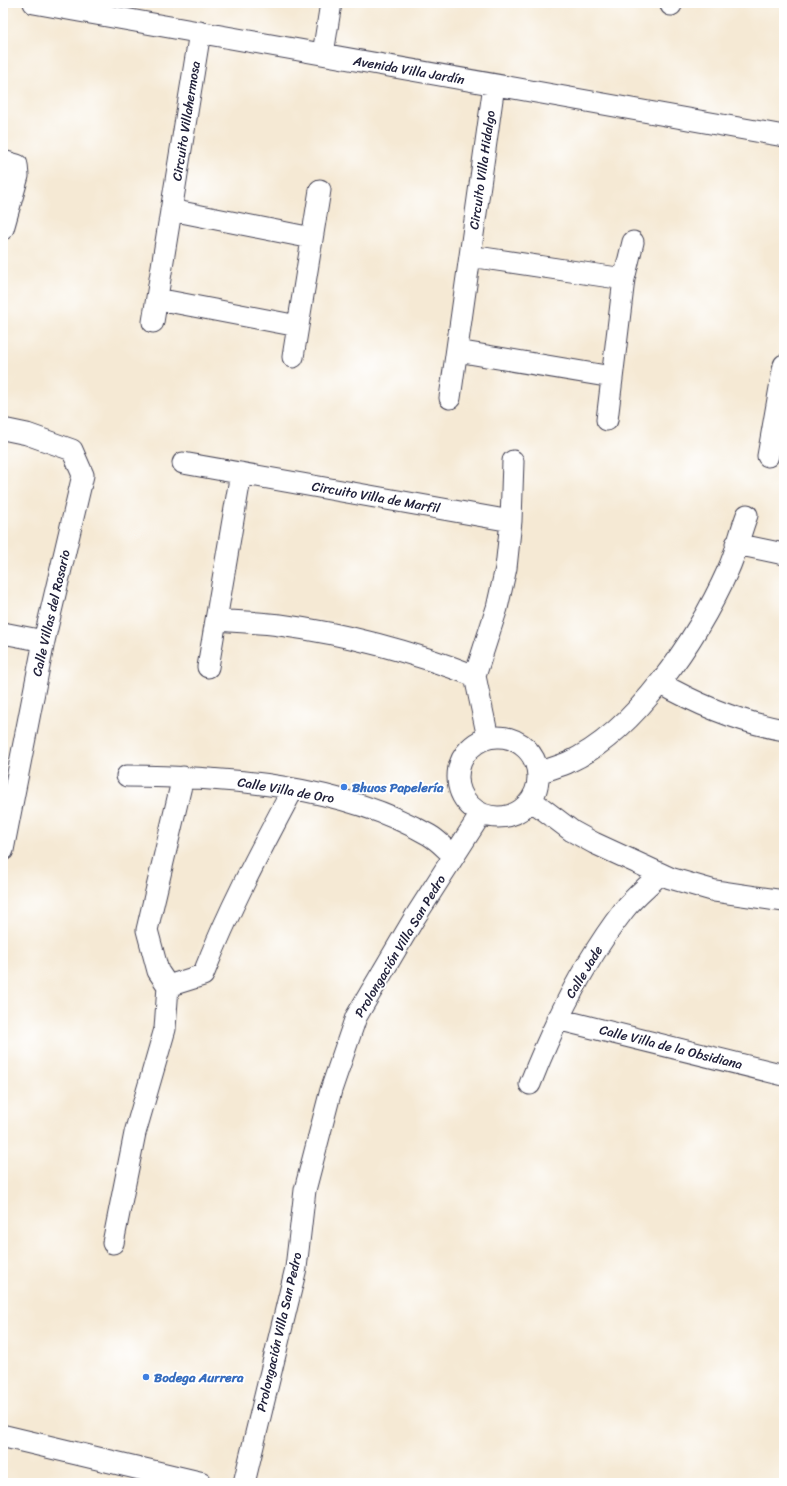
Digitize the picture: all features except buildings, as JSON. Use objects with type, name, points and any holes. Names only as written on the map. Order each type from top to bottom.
[{"type":"main road","points":[[3,1436],[143,1476],[201,1483]]},
{"type":"street","name":"Avenida Villa Jardín","points":[[34,3],[65,6],[200,32],[784,136]]},
{"type":"street","points":[[323,54],[331,3]]},
{"type":"street","name":"Circuito Villahermosa","points":[[153,322],[200,32]]},
{"type":"street","name":"Circuito Villa Hidalgo","points":[[450,398],[494,85]]},
{"type":"street","points":[[3,161],[16,165],[18,176],[3,229]]},
{"type":"street","points":[[293,357],[320,190]]},
{"type":"street","points":[[171,210],[312,238]]},
{"type":"street","points":[[607,420],[624,279],[633,242]]},
{"type":"street","points":[[470,256],[624,279]]},
{"type":"street","points":[[157,299],[298,326]]},
{"type":"street","points":[[456,351],[612,377]]},
{"type":"street","points":[[768,456],[784,365]]},
{"type":"street","name":"Calle Villas del Rosario","points":[[3,430],[27,434],[72,450],[83,475],[44,641],[3,850]]},
{"type":"street","points":[[488,738],[475,676],[497,608],[506,568],[512,521],[513,461]]},
{"type":"street","name":"Circuito Villa de Marfil","points":[[183,463],[512,521]]},
{"type":"street","points":[[208,667],[241,473]]},
{"type":"street","points":[[538,773],[567,763],[606,739],[636,711],[670,672],[699,624],[728,569],[747,515]]},
{"type":"street","points":[[736,544],[784,554]]},
{"type":"street","points":[[216,620],[280,625],[342,637],[440,663],[475,676]]},
{"type":"street","points":[[3,633],[44,641]]},
{"type":"street","points":[[660,683],[690,701],[722,714],[756,725],[784,730]]},
{"type":"street","points":[[502,737],[515,741],[526,749],[534,760],[538,773],[537,787],[531,800],[521,810],[509,816],[495,817],[481,814],[470,806],[461,795],[457,781],[459,767],[465,754],[475,744],[488,738],[502,737]]},
{"type":"street","name":"Calle Villa de Oro","points":[[127,776],[183,777],[247,781],[293,789],[351,803],[389,816],[429,835],[454,856]]},
{"type":"street","points":[[113,1242],[135,1133],[165,1029],[168,986],[158,971],[147,930],[183,777]]},
{"type":"street","points":[[168,986],[203,975],[222,925],[242,884],[293,789]]},
{"type":"street","points":[[531,800],[572,831],[660,874],[715,891],[784,901]]},
{"type":"street","name":"Prolongación Villa San Pedro","points":[[244,1483],[293,1284],[305,1190],[331,1090],[356,1017],[415,916],[481,814]]},
{"type":"street","name":"Calle Jade","points":[[530,1084],[558,1019],[582,971],[624,909],[660,874]]},
{"type":"street","name":"Calle Villa de la Obsidiana","points":[[558,1019],[784,1075]]},
{"type":"place","name":"Bhuos Papelería","points":[[344,787]]},
{"type":"place","name":"Bodega Aurrera","points":[[146,1377]]}]
